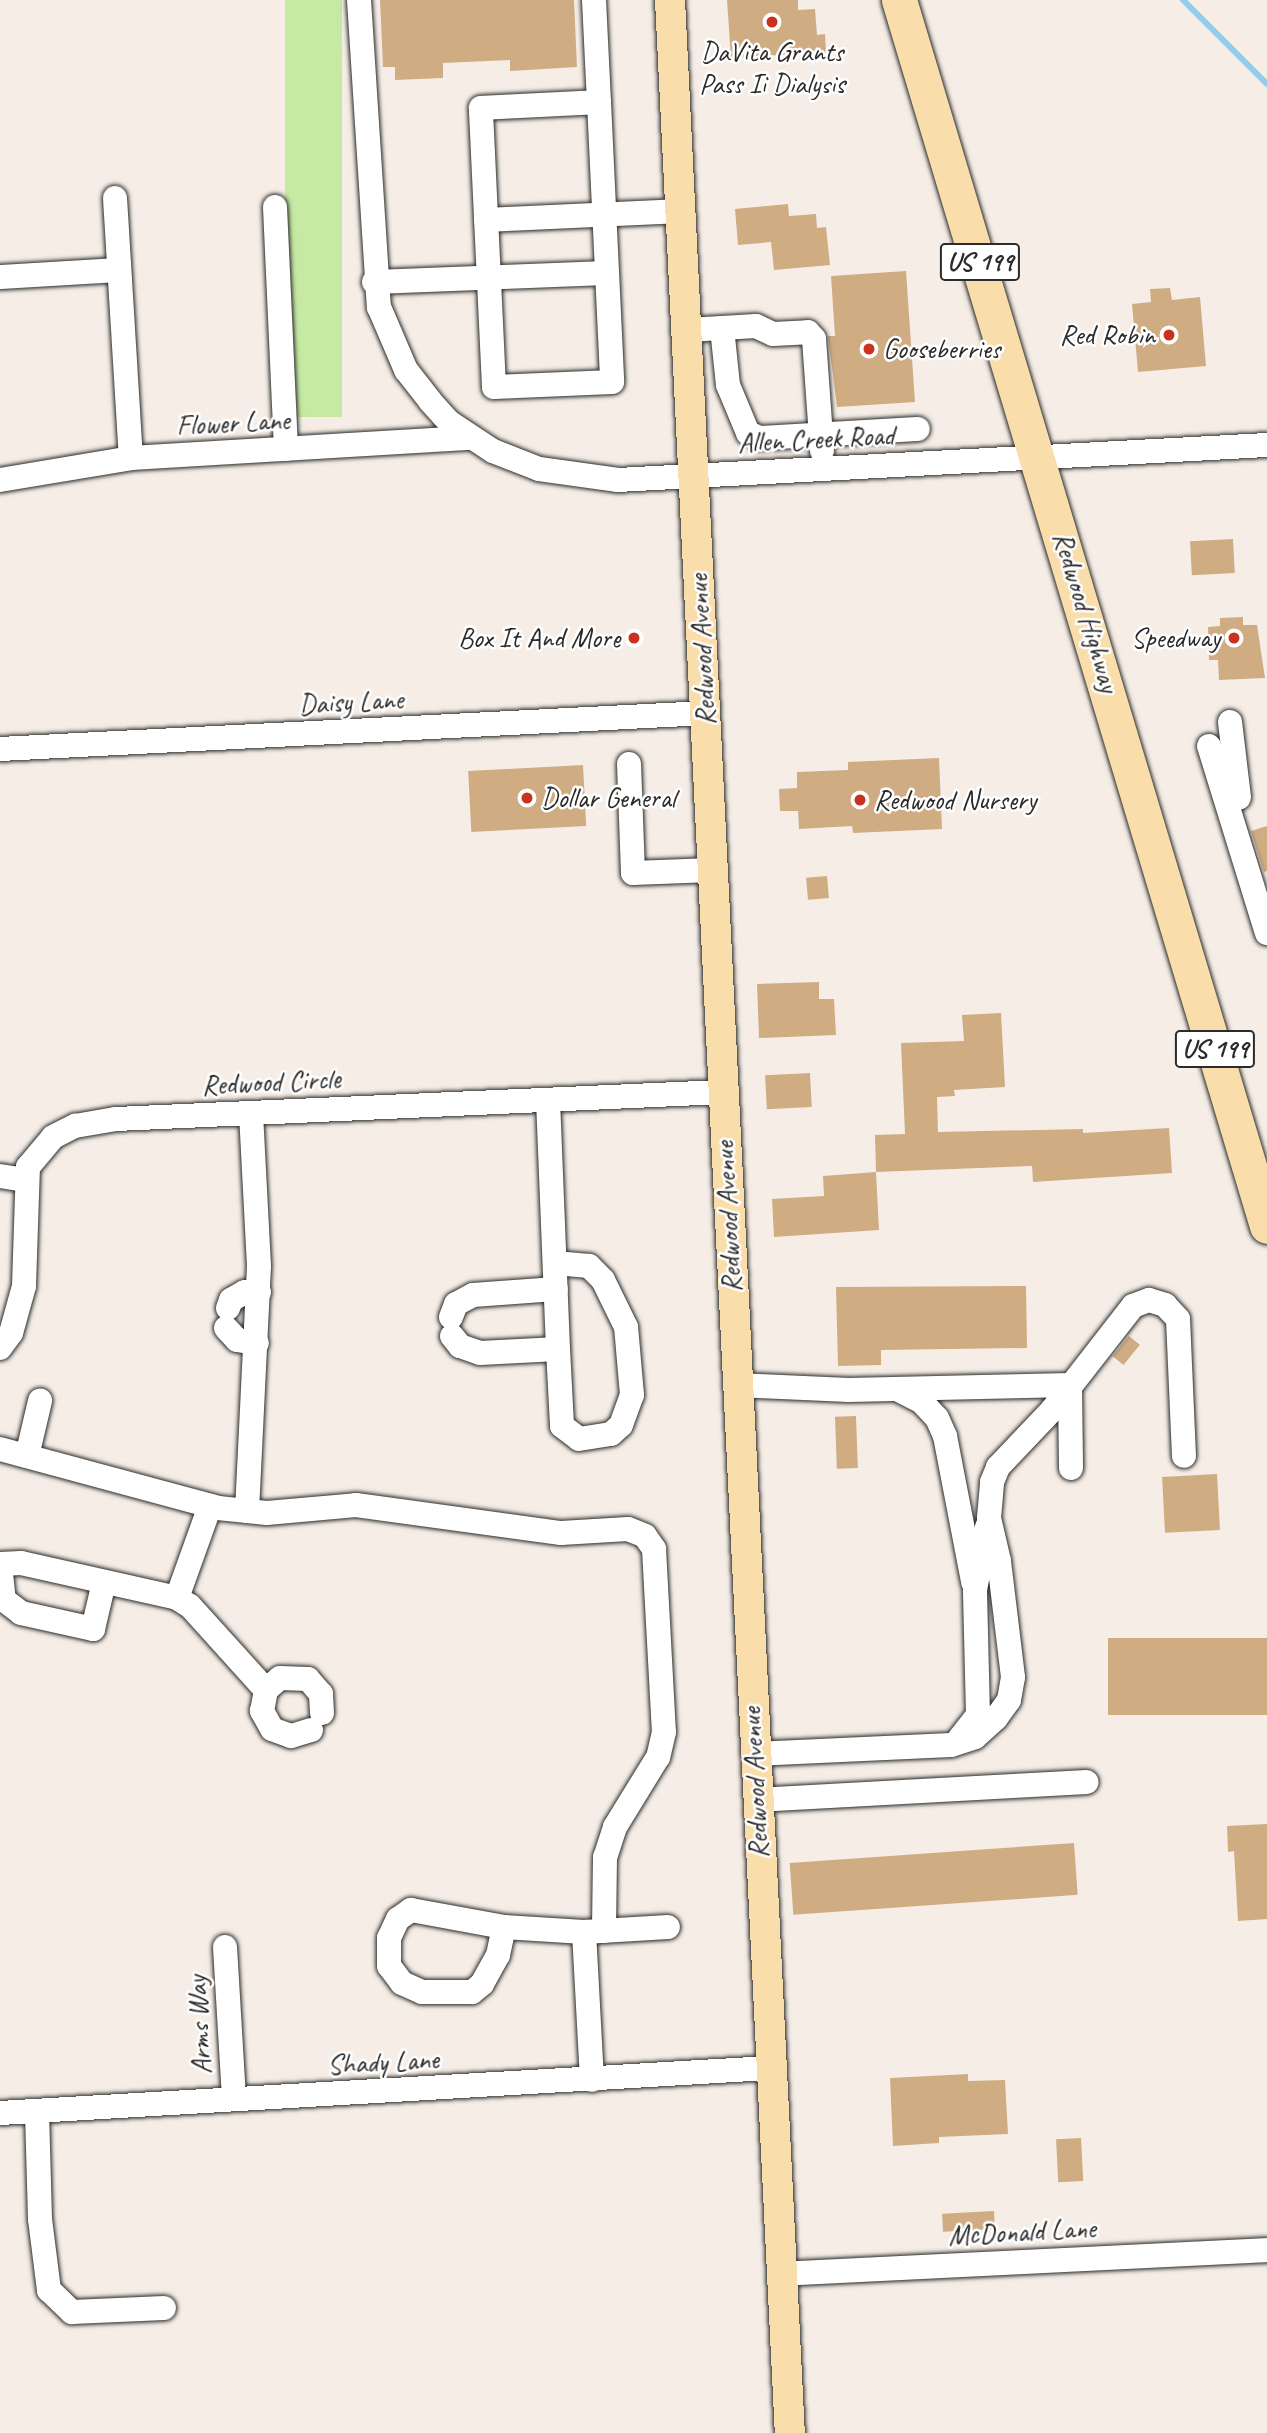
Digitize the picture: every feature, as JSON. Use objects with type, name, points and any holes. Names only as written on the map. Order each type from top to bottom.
[{"type":"highway","name":"Redwood Highway","points":[[899,0],[1039,456],[1267,1226]]},
{"type":"main road","name":"Redwood Avenue","points":[[670,0],[769,2068],[790,2433]]},
{"type":"street","name":"Allen Creek Road","points":[[359,0],[374,282],[379,307],[406,370],[449,422],[470,438],[539,469],[564,475],[618,480],[1267,445]]},
{"type":"street","points":[[594,0],[599,102],[612,382],[494,387],[481,108],[599,102]]},
{"type":"street","points":[[115,198],[131,458]]},
{"type":"street","points":[[275,207],[286,449]]},
{"type":"street","points":[[486,220],[681,211]]},
{"type":"street","points":[[0,277],[119,270]]},
{"type":"street","points":[[374,282],[607,273]]},
{"type":"street","points":[[687,330],[756,326],[773,334],[808,332],[814,339],[823,469]]},
{"type":"street","points":[[722,328],[728,386],[748,433],[760,438],[918,429]]},
{"type":"street","name":"Flower Lane","points":[[0,480],[131,458],[470,438]]},
{"type":"street","name":"Daisy Lane","points":[[0,749],[705,713]]},
{"type":"street","points":[[1230,722],[1241,809],[1264,885],[1264,922]]},
{"type":"street","points":[[1209,746],[1264,922]]},
{"type":"street","points":[[629,764],[633,873],[712,870]]},
{"type":"street","name":"Redwood Circle","points":[[0,1348],[11,1333],[24,1286],[25,1180],[28,1167],[43,1146],[75,1126],[116,1119],[722,1092]]},
{"type":"street","points":[[548,1100],[558,1349],[562,1426],[579,1439],[611,1434],[621,1425],[632,1395],[626,1327],[603,1280],[589,1266],[555,1263]]},
{"type":"street","points":[[247,1511],[259,1292],[251,1113]]},
{"type":"street","points":[[0,1176],[25,1180]]},
{"type":"street","points":[[556,1289],[473,1295],[456,1304],[451,1326],[460,1346],[480,1353],[558,1349]]},
{"type":"street","points":[[257,1343],[237,1340],[227,1318],[231,1300],[244,1292],[259,1292]]},
{"type":"street","points":[[975,1590],[989,1518],[992,1482],[998,1467],[1070,1385],[1133,1306],[1149,1300],[1165,1305],[1178,1319],[1184,1456]]},
{"type":"street","points":[[736,1385],[897,1388],[1070,1385]]},
{"type":"street","points":[[1070,1385],[1071,1468]]},
{"type":"street","points":[[897,1388],[921,1401],[937,1419],[945,1436],[975,1590],[978,1715],[966,1733],[951,1745]]},
{"type":"street","points":[[27,1456],[40,1401]]},
{"type":"street","points":[[0,1449],[210,1506],[247,1511],[356,1505],[561,1533],[628,1529],[645,1536],[654,1549],[664,1732],[658,1757],[615,1827],[605,1857],[594,1932],[592,2080]]},
{"type":"street","points":[[177,1598],[210,1506]]},
{"type":"street","points":[[754,1754],[951,1745],[975,1737],[996,1718],[1009,1700],[1013,1677],[999,1561],[989,1518]]},
{"type":"street","points":[[104,1582],[93,1629],[21,1613],[4,1600],[0,1564],[21,1563],[177,1598],[190,1606],[266,1690]]},
{"type":"street","points":[[290,1675],[308,1679],[321,1694],[316,1722],[291,1736],[272,1729],[262,1711],[266,1690],[290,1675]]},
{"type":"street","points":[[756,1800],[1087,1782]]},
{"type":"street","points":[[503,1927],[498,1955],[482,1984],[472,1992],[422,1992],[402,1983],[389,1966],[389,1938],[398,1919],[411,1910],[503,1927],[594,1932],[668,1927]]},
{"type":"street","name":"Arms Way","points":[[225,1947],[234,2099]]},
{"type":"street","name":"Shady Lane","points":[[0,2113],[769,2068]]},
{"type":"street","points":[[37,2112],[40,2219],[49,2290],[72,2312],[164,2308]]},
{"type":"street","name":"McDonald Lane","points":[[780,2274],[1267,2250]]},
{"type":"green space","points":[[285,0],[342,0],[342,417],[285,417]]},
{"type":"building","points":[[380,0],[574,0],[577,67],[510,71],[510,60],[443,63],[443,78],[395,80],[395,67],[383,67]]},
{"type":"building","name":"DaVita Grants Pass Ii Dialysis","points":[[727,0],[798,0],[798,10],[815,9],[817,35],[825,34],[826,52],[731,58]]},
{"type":"building","points":[[788,204],[789,216],[816,214],[817,228],[826,227],[830,265],[774,270],[771,242],[738,245],[735,209]]},
{"type":"building","name":"Gooseberries","points":[[906,271],[915,402],[837,407],[828,336],[835,336],[831,276]]},
{"type":"building","points":[[1170,288],[1172,300],[1200,297],[1206,366],[1138,372],[1132,304],[1151,302],[1150,289]]},
{"type":"building","points":[[1233,539],[1235,573],[1192,575],[1190,541]]},
{"type":"building","points":[[1243,617],[1243,625],[1257,625],[1265,678],[1219,680],[1218,660],[1209,660],[1208,627],[1220,626],[1220,618]]},
{"type":"building","name":"Redwood Nursery","points":[[939,758],[942,829],[853,833],[852,826],[799,829],[798,811],[780,811],[779,789],[797,788],[797,772],[848,770],[848,762]]},
{"type":"building","name":"Dollar General","points":[[583,765],[586,826],[471,832],[468,771]]},
{"type":"building","points":[[1267,826],[1267,871],[1264,872],[1251,831]]},
{"type":"building","points":[[827,876],[829,898],[808,900],[806,878]]},
{"type":"building","points":[[819,982],[819,999],[834,999],[836,1035],[759,1038],[757,984]]},
{"type":"building","points":[[1001,1013],[1005,1087],[954,1090],[955,1096],[937,1097],[938,1132],[1083,1129],[1083,1133],[1169,1128],[1172,1173],[1033,1182],[1032,1166],[876,1172],[875,1135],[905,1134],[901,1043],[964,1041],[962,1015]]},
{"type":"building","points":[[810,1073],[812,1107],[767,1109],[765,1075]]},
{"type":"building","points":[[876,1172],[879,1230],[774,1237],[772,1199],[824,1196],[823,1176]]},
{"type":"building","points":[[1026,1286],[1027,1348],[881,1350],[881,1365],[838,1366],[836,1287]]},
{"type":"building","points":[[1129,1336],[1140,1345],[1124,1365],[1113,1356]]},
{"type":"building","points":[[856,1416],[858,1468],[837,1469],[835,1417]]},
{"type":"building","points":[[1217,1474],[1220,1530],[1165,1533],[1162,1477]]},
{"type":"building","points":[[1108,1638],[1267,1638],[1267,1715],[1108,1715]]},
{"type":"building","points":[[1267,1824],[1267,1919],[1238,1921],[1234,1851],[1228,1852],[1227,1826]]},
{"type":"building","points":[[1074,1843],[1078,1895],[793,1915],[790,1863]]},
{"type":"building","points":[[968,2074],[968,2081],[1005,2080],[1008,2134],[939,2137],[939,2143],[893,2146],[890,2078]]},
{"type":"building","points":[[1081,2138],[1083,2181],[1058,2182],[1056,2139]]},
{"type":"building","points":[[994,2211],[995,2229],[943,2232],[942,2214]]},
{"type":"waterway","points":[[1183,0],[1267,84]]},
{"type":"place","name":"DaVita Grants Pass Ii Dialysis","points":[[772,22]]},
{"type":"place","name":"Red Robin","points":[[1169,335]]},
{"type":"place","name":"Gooseberries","points":[[869,349]]},
{"type":"place","name":"Box It And More","points":[[634,638]]},
{"type":"place","name":"Speedway","points":[[1234,638]]},
{"type":"place","name":"Dollar General","points":[[527,798]]},
{"type":"place","name":"Redwood Nursery","points":[[860,800]]}]
